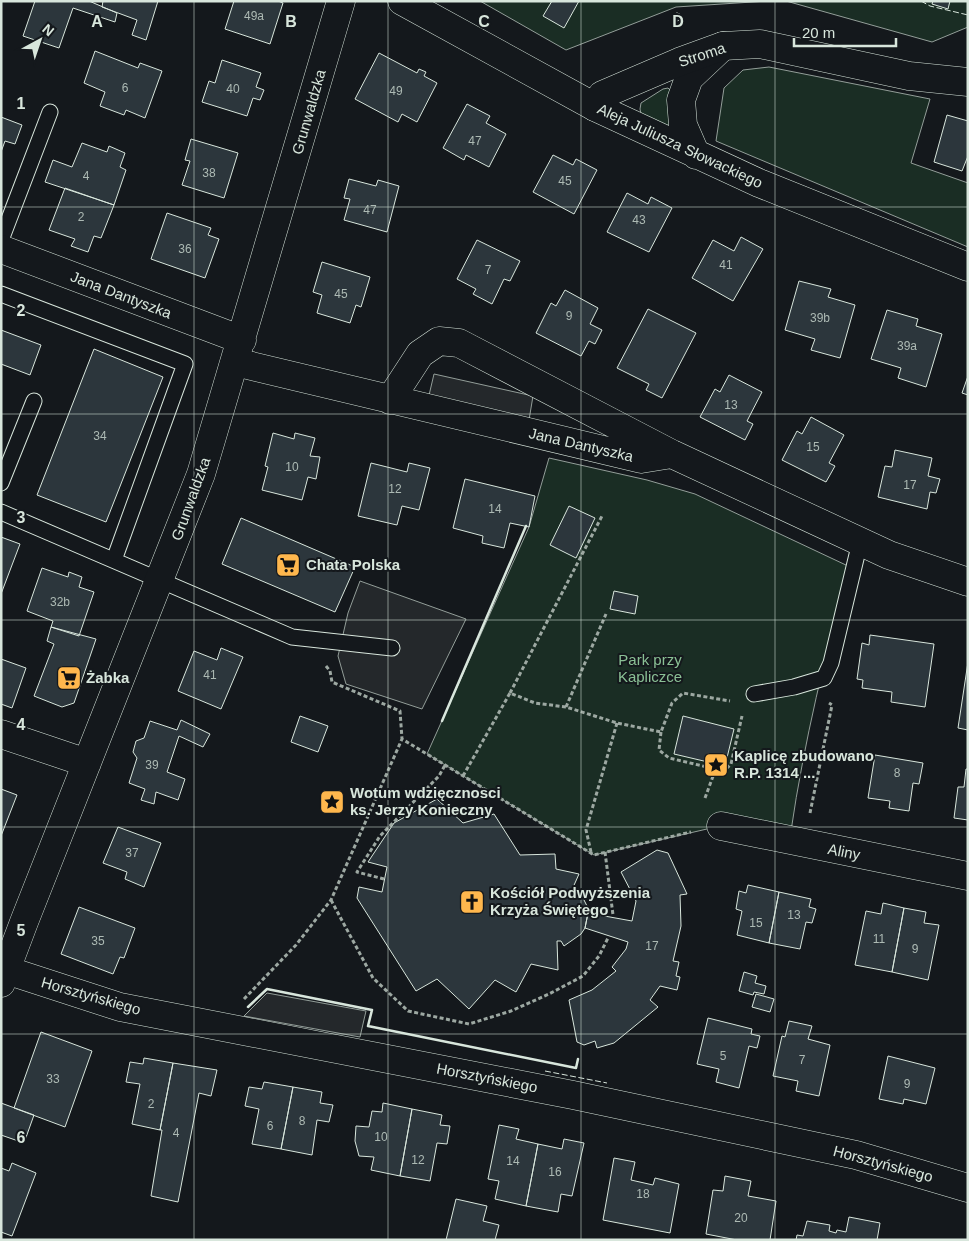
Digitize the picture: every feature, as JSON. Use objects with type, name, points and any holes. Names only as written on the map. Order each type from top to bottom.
[{"type":"street","name":"Grunwaldzka","points":[[4,977],[12,918],[87,763],[202,474],[341,1]]},
{"type":"street","name":"Aleja Juliusza Słowackiego","points":[[402,1],[595,107],[696,155],[759,183],[968,267]]},
{"type":"street","name":"Stroma","points":[[595,107],[602,94],[723,46],[760,44],[909,76],[968,82]]},
{"type":"street","points":[[696,155],[683,125],[681,100],[689,78],[723,46]]},
{"type":"street","name":"Jana Dantyszka","points":[[1,249],[238,351],[390,400],[641,459],[672,454]]},
{"type":"street","points":[[390,400],[420,354],[438,341],[459,343],[672,454],[860,542],[968,582]]},
{"type":"street","points":[[1,734],[87,763]]},
{"type":"street","name":"Aliny","points":[[720,826],[968,876]]},
{"type":"street","name":"Horsztyńskiego","points":[[4,977],[120,1007],[572,1095],[856,1155],[968,1188]]},
{"type":"lane","points":[[1,240],[50,112]]},
{"type":"lane","points":[[1,294],[185,364],[114,560]]},
{"type":"lane","points":[[1,483],[34,401]]},
{"type":"lane","points":[[1,512],[292,637],[392,648]]},
{"type":"lane","points":[[754,694],[805,684],[824,678],[831,663],[860,542]]},
{"type":"path","points":[[463,776],[510,693],[602,516]]},
{"type":"path","points":[[566,707],[606,614]]},
{"type":"path","points":[[805,684],[832,705],[810,814]]},
{"type":"path","points":[[510,693],[535,703],[566,707],[618,723],[660,732]]},
{"type":"path","points":[[732,701],[683,693],[672,704],[660,732],[659,750],[669,758],[724,771],[731,764],[742,715]]},
{"type":"path","points":[[591,853],[586,830],[618,723]]},
{"type":"path","points":[[243,1000],[296,945],[330,900],[402,739],[594,855],[720,826]]},
{"type":"path","points":[[384,879],[356,872],[380,836],[439,776],[445,765]]},
{"type":"path","points":[[704,800],[716,768]]},
{"type":"path","points":[[605,852],[613,915]]},
{"type":"path","points":[[330,900],[373,978],[408,1011],[468,1024],[511,1011],[550,994],[583,976],[599,956],[608,938]]},
{"type":"green space","points":[[480,1],[768,1],[676,7],[566,50]]},
{"type":"green space","points":[[786,1],[968,1],[968,27],[932,42]]},
{"type":"green space","points":[[769,67],[930,99],[911,163],[968,183],[968,247],[716,141],[724,88],[743,70]]},
{"type":"green space","points":[[668,88],[673,93],[670,126],[665,128],[641,114],[640,109],[641,103],[663,89]]},
{"type":"green space","name":"Park przy Kapliczce","points":[[549,458],[647,480],[695,494],[848,566],[809,731],[791,831],[720,826],[594,855],[427,754],[529,527]]},
{"type":"shaded area","points":[[434,374],[533,396],[527,432],[426,408]]},
{"type":"shaded area","points":[[360,581],[466,619],[422,709],[346,684],[338,656],[348,613]]},
{"type":"shaded area","points":[[267,993],[366,1011],[360,1037],[244,1016]]},
{"type":"building","points":[[35,1],[89,1],[117,13],[115,22],[73,8],[59,48],[23,36]]},
{"type":"building","points":[[103,1],[158,1],[146,40],[132,35],[137,20],[102,7]]},
{"type":"building","points":[[234,1],[278,1],[283,3],[270,44],[225,29]]},
{"type":"building","points":[[552,1],[579,1],[564,28],[543,16]]},
{"type":"building","points":[[933,1],[950,1],[948,9],[932,4]]},
{"type":"building","points":[[677,13],[681,17],[677,21],[673,17]]},
{"type":"building","points":[[95,51],[138,68],[140,63],[162,71],[145,118],[126,110],[124,115],[100,106],[105,92],[84,83]]},
{"type":"building","points":[[379,53],[417,73],[419,69],[426,72],[424,76],[437,83],[417,122],[402,114],[398,122],[355,99]]},
{"type":"building","points":[[222,60],[261,73],[256,87],[264,90],[260,100],[253,98],[247,116],[202,102],[209,81],[215,83]]},
{"type":"building","points":[[467,104],[490,116],[486,123],[506,134],[489,167],[466,155],[464,160],[443,148]]},
{"type":"building","points":[[947,115],[968,121],[968,156],[962,171],[934,162]]},
{"type":"building","points":[[1,117],[22,125],[15,144],[5,141],[1,152]]},
{"type":"building","points":[[191,139],[238,153],[224,198],[182,185],[190,161],[185,160]]},
{"type":"building","points":[[82,143],[107,152],[109,146],[125,153],[120,167],[126,170],[114,205],[45,182],[53,160],[72,167]]},
{"type":"building","points":[[553,155],[573,165],[576,159],[597,170],[574,214],[533,192]]},
{"type":"building","points":[[349,179],[376,186],[378,180],[399,186],[387,232],[344,220],[350,199],[344,198]]},
{"type":"building","points":[[65,188],[114,205],[101,238],[94,236],[88,252],[71,246],[75,239],[49,230]]},
{"type":"building","points":[[627,193],[648,204],[651,197],[672,208],[649,252],[607,232]]},
{"type":"building","points":[[167,213],[211,228],[208,235],[219,239],[205,278],[151,259]]},
{"type":"building","points":[[741,237],[763,249],[733,301],[692,278],[713,240],[734,251]]},
{"type":"building","points":[[477,240],[520,261],[510,281],[504,279],[492,304],[473,294],[476,289],[457,279]]},
{"type":"building","points":[[322,262],[370,277],[361,307],[356,305],[350,323],[317,313],[322,295],[313,292]]},
{"type":"building","points":[[799,281],[831,289],[828,297],[855,305],[840,358],[811,350],[815,339],[785,330]]},
{"type":"building","points":[[565,290],[598,308],[590,324],[602,330],[595,344],[589,341],[581,356],[536,333],[551,303],[556,306]]},
{"type":"building","points":[[648,309],[696,333],[662,398],[646,390],[649,384],[617,368]]},
{"type":"building","points":[[887,310],[918,319],[916,326],[942,334],[926,387],[898,378],[901,368],[871,359]]},
{"type":"building","points":[[1,330],[41,345],[30,375],[1,364]]},
{"type":"building","points":[[94,349],[163,377],[106,522],[37,495]]},
{"type":"building","points":[[729,375],[762,392],[747,421],[753,424],[745,440],[700,417],[715,389],[720,392]]},
{"type":"building","points":[[968,376],[968,395],[962,393]]},
{"type":"building","points":[[811,417],[844,435],[829,463],[835,466],[826,482],[782,460],[797,431],[802,434]]},
{"type":"building","points":[[273,433],[294,439],[295,433],[315,438],[310,456],[320,457],[316,479],[308,477],[302,500],[262,490],[268,467],[265,466]]},
{"type":"building","points":[[895,450],[932,458],[928,476],[940,479],[936,493],[930,492],[927,509],[878,497],[885,466],[892,467]]},
{"type":"building","points":[[371,463],[407,472],[409,463],[430,468],[419,510],[402,506],[397,525],[358,516]]},
{"type":"building","points":[[465,479],[535,496],[529,527],[510,523],[504,548],[482,543],[483,536],[453,528]]},
{"type":"building","points":[[569,506],[595,518],[576,558],[550,545]]},
{"type":"building","name":"Chata Polska","points":[[241,518],[355,567],[335,612],[222,564]]},
{"type":"building","points":[[1,537],[20,544],[1,594]]},
{"type":"building","points":[[42,568],[68,577],[69,572],[82,577],[79,587],[94,592],[79,636],[51,627],[53,621],[27,611]]},
{"type":"building","points":[[614,591],[638,596],[635,614],[610,609]]},
{"type":"building","points":[[51,627],[96,639],[74,703],[62,707],[34,696],[54,644],[47,641]]},
{"type":"building","points":[[870,635],[934,644],[925,707],[891,702],[892,692],[862,688],[863,680],[857,679],[862,643],[869,645]]},
{"type":"building","points":[[221,648],[243,657],[221,709],[178,691],[194,651],[217,660]]},
{"type":"building","points":[[1,659],[26,668],[12,708],[1,704]]},
{"type":"building","points":[[968,662],[968,730],[958,728]]},
{"type":"building","points":[[300,716],[328,726],[318,752],[291,742]]},
{"type":"building","points":[[683,716],[734,729],[725,766],[674,754]]},
{"type":"building","points":[[181,720],[210,734],[203,747],[179,736],[167,772],[185,779],[178,800],[156,792],[154,804],[141,800],[145,789],[129,783],[137,758],[133,752],[136,741],[144,738],[150,721],[177,730]]},
{"type":"building","points":[[875,755],[923,763],[919,784],[913,783],[909,811],[889,808],[890,801],[868,798]]},
{"type":"building","points":[[966,769],[968,769],[968,820],[954,818],[958,787],[964,787]]},
{"type":"building","points":[[1,789],[17,795],[1,836]]},
{"type":"building","name":"Kościół Podwyższenia Krzyża Świętego","points":[[437,799],[463,823],[494,814],[520,855],[555,854],[556,869],[579,874],[571,892],[575,894],[578,888],[587,906],[582,908],[583,912],[588,913],[585,928],[581,934],[564,946],[561,941],[557,941],[558,970],[531,964],[516,992],[495,980],[469,1009],[437,979],[416,991],[357,898],[359,887],[382,892],[387,867],[368,862],[394,823]]},
{"type":"building","points":[[118,827],[161,843],[144,887],[125,879],[127,872],[103,863]]},
{"type":"building","points":[[657,850],[668,853],[687,894],[680,895],[681,926],[673,961],[679,962],[676,976],[680,977],[677,990],[660,986],[650,1000],[658,1007],[614,1043],[597,1048],[595,1041],[584,1045],[577,1042],[569,1000],[592,990],[616,971],[612,967],[626,949],[628,942],[585,928],[588,913],[632,921],[636,901],[621,872]]},
{"type":"building","points":[[748,885],[779,892],[769,943],[737,935],[742,911],[736,909],[739,891],[746,893]]},
{"type":"building","points":[[779,892],[811,899],[809,907],[816,909],[812,923],[806,922],[800,949],[769,943]]},
{"type":"building","points":[[883,903],[904,908],[892,972],[855,965],[866,911],[881,914]]},
{"type":"building","points":[[79,907],[135,928],[124,958],[120,957],[113,974],[61,954]]},
{"type":"building","points":[[904,908],[926,912],[924,923],[939,925],[928,980],[892,972]]},
{"type":"building","points":[[744,972],[757,976],[755,983],[766,986],[764,994],[754,992],[753,995],[739,991]]},
{"type":"building","points":[[756,994],[774,999],[770,1012],[752,1007]]},
{"type":"building","points":[[708,1018],[752,1029],[751,1034],[760,1036],[757,1048],[749,1046],[739,1088],[716,1082],[719,1069],[697,1064]]},
{"type":"building","points":[[789,1021],[812,1026],[808,1039],[830,1045],[819,1096],[796,1091],[798,1081],[773,1076],[782,1036],[785,1037]]},
{"type":"building","points":[[41,1032],[92,1051],[65,1127],[14,1108]]},
{"type":"building","points":[[888,1056],[935,1068],[926,1104],[904,1099],[903,1104],[879,1099]]},
{"type":"building","points":[[144,1058],[173,1063],[160,1130],[132,1124],[140,1084],[126,1082],[130,1062],[143,1064]]},
{"type":"building","points":[[173,1063],[217,1070],[211,1096],[199,1093],[178,1202],[151,1196],[162,1130],[160,1130]]},
{"type":"building","points":[[264,1082],[293,1087],[281,1149],[252,1144],[259,1109],[245,1106],[249,1087],[262,1089]]},
{"type":"building","points":[[293,1087],[322,1092],[320,1103],[333,1105],[329,1122],[317,1120],[312,1155],[281,1149]]},
{"type":"building","points":[[1,1103],[34,1115],[24,1143],[1,1135]]},
{"type":"building","points":[[383,1103],[412,1109],[400,1176],[371,1170],[374,1157],[359,1156],[355,1141],[356,1126],[369,1127],[372,1111],[382,1112]]},
{"type":"building","points":[[412,1109],[442,1115],[440,1125],[450,1126],[447,1144],[437,1143],[430,1181],[400,1176]]},
{"type":"building","points":[[499,1125],[519,1129],[516,1139],[538,1144],[526,1206],[495,1199],[499,1181],[488,1179]]},
{"type":"building","points":[[564,1139],[584,1143],[572,1196],[561,1194],[558,1212],[526,1206],[538,1144],[562,1149]]},
{"type":"building","points":[[614,1158],[635,1162],[631,1180],[653,1185],[655,1178],[679,1184],[670,1233],[603,1220]]},
{"type":"building","points":[[12,1163],[36,1173],[12,1236],[1,1232],[1,1168],[9,1171]]},
{"type":"building","points":[[725,1176],[751,1181],[748,1196],[776,1201],[770,1240],[737,1240],[706,1234],[713,1190],[723,1191]]},
{"type":"building","points":[[456,1199],[487,1206],[483,1221],[499,1225],[495,1240],[446,1240]]},
{"type":"building","points":[[849,1217],[880,1223],[877,1240],[796,1240],[797,1235],[803,1236],[807,1221],[830,1225],[829,1231],[836,1233],[837,1230],[846,1232]]},
{"type":"fence","points":[[921,1],[930,6],[968,15]]},
{"type":"fence","points":[[545,1071],[607,1083]]},
{"type":"wall","points":[[442,721],[526,526]]},
{"type":"wall","points":[[248,1007],[267,989],[372,1010],[368,1026],[576,1068],[578,1059]]},
{"type":"place","name":"Chata Polska","points":[[288,565]]},
{"type":"place","name":"Żabka","points":[[69,678]]},
{"type":"place","name":"Kaplicę zbudowano R.P. 1314 ...","points":[[716,765]]},
{"type":"place","name":"Wotum wdzięcznosci ks. Jerzy Konieczny","points":[[332,802]]},
{"type":"place","name":"Kościół Podwyższenia Krzyża Świętego","points":[[472,902]]}]
